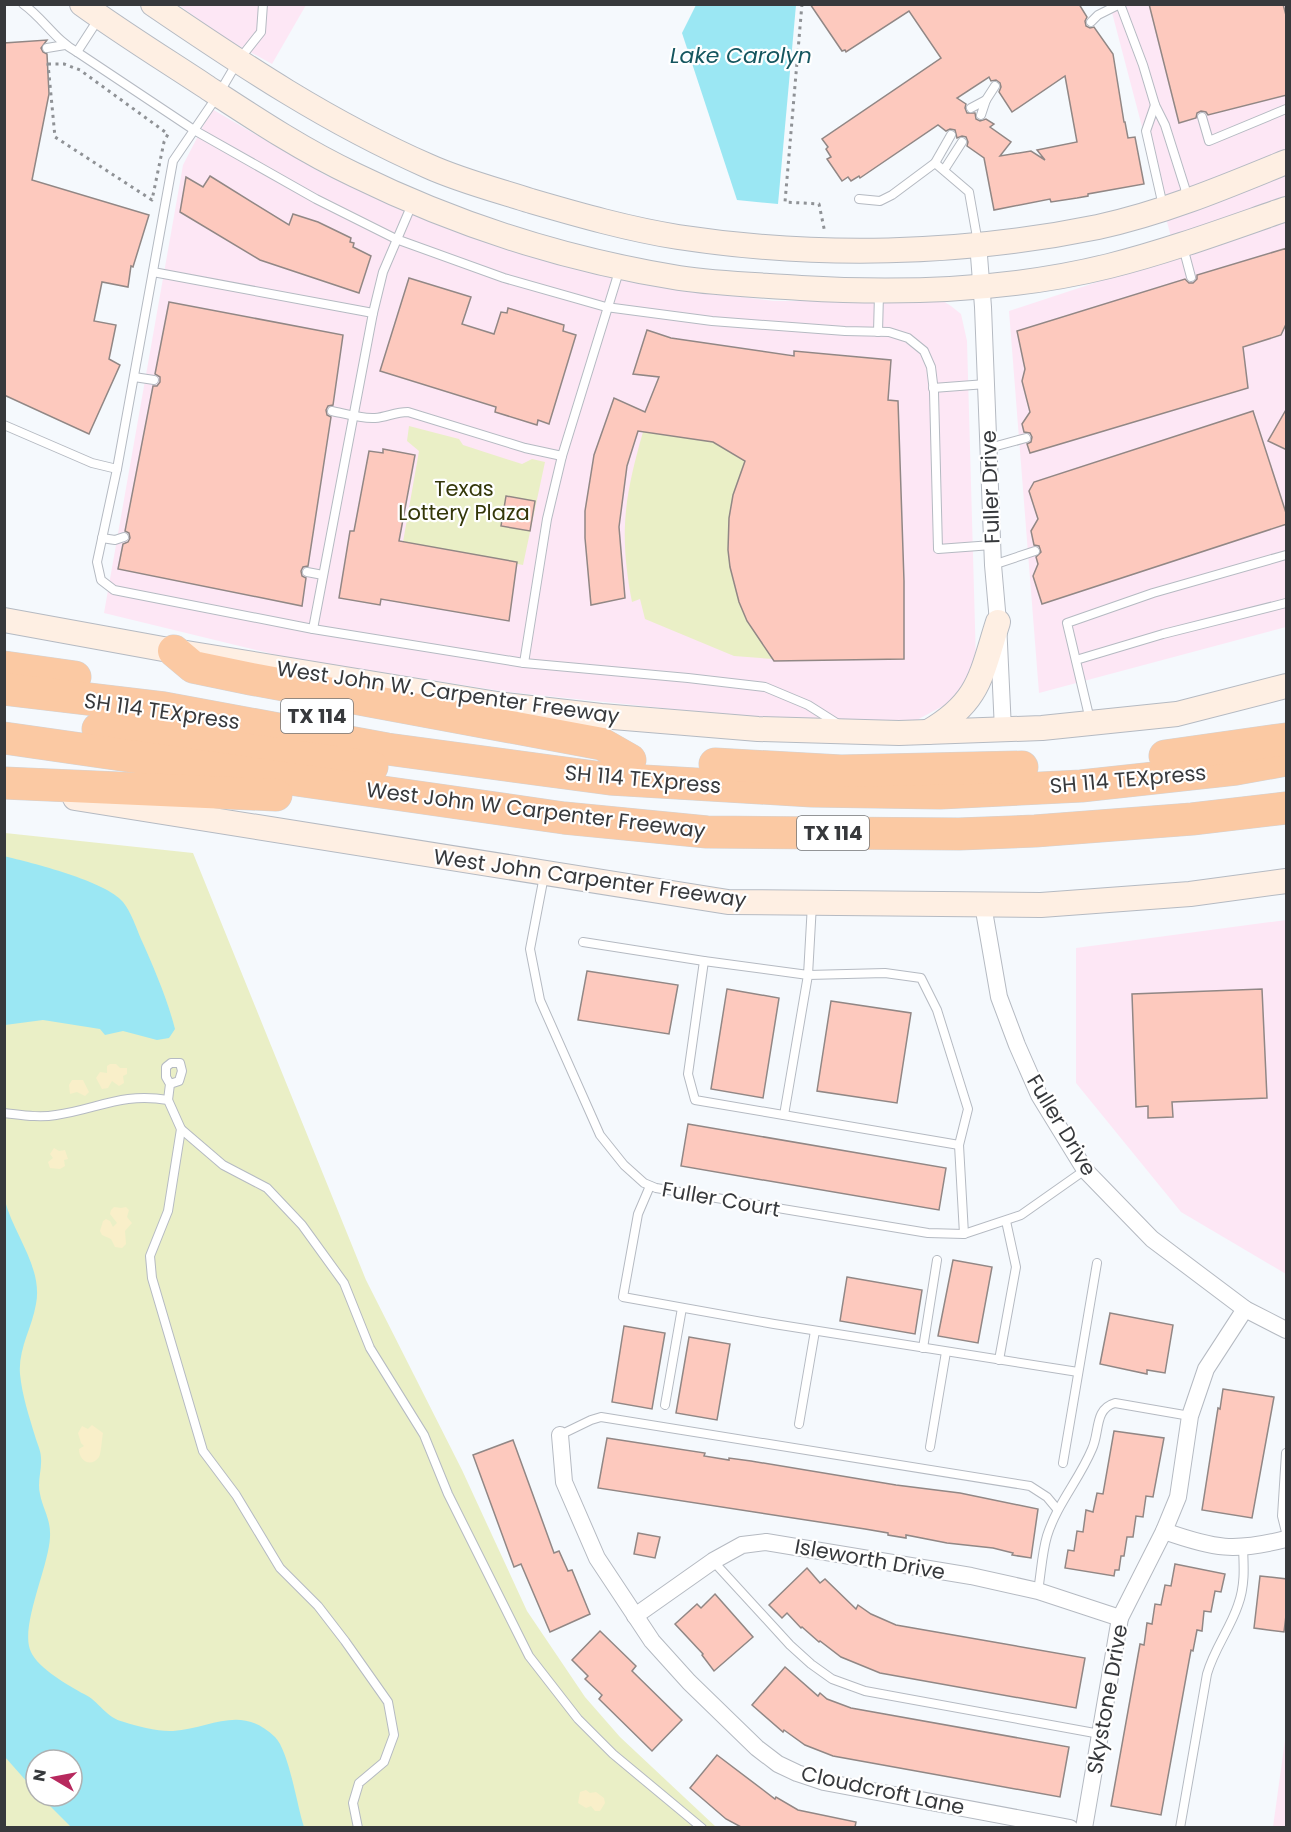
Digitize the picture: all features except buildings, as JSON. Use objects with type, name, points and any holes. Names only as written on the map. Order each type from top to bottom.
[{"type":"highway","points":[[174,651],[193,667],[602,744],[630,760]]},
{"type":"highway","name":"TX 114","points":[[4,667],[438,735],[630,760],[841,771],[982,769],[1068,765],[1156,757],[1287,739]]},
{"type":"highway","name":"SH 114 TEXpress","points":[[4,689],[164,708],[387,749],[610,779],[812,791],[939,793],[1080,786],[1236,769],[1287,760]]},
{"type":"highway","name":"SH 114 TEXpress","points":[[4,717],[510,786],[702,805],[811,811],[940,809],[1082,803],[1237,789],[1287,782]]},
{"type":"highway","name":"West John W Carpenter Freeway","points":[[4,738],[564,818],[707,832],[970,833],[1035,831],[1287,808]]},
{"type":"highway","points":[[4,785],[459,803]]},
{"type":"highway","points":[[1208,816],[1234,828],[1287,823]]},
{"type":"main road","points":[[153,4],[297,100],[344,126],[431,168],[594,219],[677,236],[837,251],[1012,241],[1100,226],[1175,205],[1287,162]]},
{"type":"main road","points":[[91,11],[272,130],[352,174],[413,202],[506,237],[620,266],[681,278],[833,290],[982,287],[1026,282],[1108,266],[1287,209]]},
{"type":"main road","points":[[413,202],[431,168]]},
{"type":"main road","points":[[1175,205],[1182,244]]},
{"type":"main road","name":"West John W. Carpenter Freeway","points":[[4,620],[174,651],[496,704],[715,726],[849,731],[1004,730],[1177,714],[1287,686]]},
{"type":"main road","points":[[928,732],[948,721],[964,706],[978,686],[999,622]]},
{"type":"main road","name":"West John Carpenter Freeway","points":[[4,785],[728,902],[1041,905],[1190,894],[1287,881]]},
{"type":"street","name":"Fuller Drive","points":[[978,243],[982,287],[993,565],[999,622],[1004,730]]},
{"type":"street","name":"Fuller Drive","points":[[983,905],[999,998],[1017,1045],[1039,1095],[1085,1170],[1152,1239],[1245,1309],[1287,1330]]},
{"type":"street","name":"Skystone Drive","points":[[1084,1827],[1120,1618],[1164,1531],[1178,1497],[1190,1416],[1206,1369],[1245,1309]]},
{"type":"street","name":"Cloudcroft Lane","points":[[560,1435],[564,1482],[597,1558],[651,1641],[689,1682],[757,1748],[778,1764],[824,1782],[1070,1827]]},
{"type":"street","points":[[1164,1531],[1199,1543],[1243,1548],[1287,1539]]},
{"type":"street","name":"Isleworth Drive","points":[[635,1616],[713,1561],[742,1545],[766,1542],[971,1576],[1038,1590],[1120,1618]]},
{"type":"lane","points":[[22,4],[37,14],[64,45],[194,130],[316,199],[396,239],[504,278],[606,307],[712,321],[889,332],[908,338],[924,351],[931,367],[938,549],[992,545]]},
{"type":"lane","points":[[263,4],[261,32],[238,61],[173,161],[117,470],[98,561],[101,580],[114,590],[313,629],[524,663],[765,687],[808,705],[849,731]]},
{"type":"lane","points":[[1091,22],[1098,15],[1120,4],[1155,105],[1165,125],[1185,189],[1175,205]]},
{"type":"lane","points":[[77,52],[91,11]]},
{"type":"lane","points":[[47,48],[64,45]]},
{"type":"lane","points":[[981,115],[986,100],[995,86]]},
{"type":"lane","points":[[971,108],[986,100]]},
{"type":"lane","points":[[1155,105],[1146,131],[1175,205]]},
{"type":"lane","points":[[1202,117],[1209,141],[1287,109]]},
{"type":"lane","points":[[859,199],[880,201],[892,195],[935,163],[951,135]]},
{"type":"lane","points":[[944,170],[962,142]]},
{"type":"lane","points":[[935,163],[969,192],[978,243]]},
{"type":"lane","points":[[313,629],[373,313],[383,272],[413,202]]},
{"type":"lane","points":[[1182,244],[1191,277]]},
{"type":"lane","points":[[524,663],[547,519],[562,456],[620,266]]},
{"type":"lane","points":[[153,272],[373,313]]},
{"type":"lane","points":[[878,332],[880,290]]},
{"type":"lane","points":[[134,377],[154,380]]},
{"type":"lane","points":[[933,388],[986,384]]},
{"type":"lane","points":[[332,411],[372,418],[395,412],[408,412],[525,448],[562,456]]},
{"type":"lane","points":[[4,425],[92,463],[117,470]]},
{"type":"lane","points":[[989,448],[1026,438]]},
{"type":"lane","points":[[102,538],[115,540],[124,537]]},
{"type":"lane","points":[[115,540],[122,549]]},
{"type":"lane","points":[[993,565],[1035,551]]},
{"type":"lane","points":[[1091,723],[1067,623],[1153,593],[1287,555]]},
{"type":"lane","points":[[307,572],[323,574]]},
{"type":"lane","points":[[1076,660],[1164,634],[1287,603]]},
{"type":"lane","name":"Fuller Court","points":[[544,873],[530,949],[540,1000],[600,1135],[624,1165],[650,1185],[656,1188],[886,1227],[928,1233],[963,1234],[1021,1215],[1085,1170]]},
{"type":"lane","points":[[784,1115],[808,975],[812,903]]},
{"type":"lane","points":[[583,942],[808,975],[885,973],[921,978],[937,1010],[968,1109],[959,1144],[963,1234]]},
{"type":"lane","points":[[704,961],[688,1074],[696,1100],[959,1144]]},
{"type":"lane","points":[[170,1084],[168,1100],[182,1130],[223,1165],[267,1188],[302,1225],[344,1283],[370,1348],[424,1435],[447,1494],[529,1656],[578,1719],[613,1754],[702,1827]]},
{"type":"lane","points":[[4,1113],[40,1117],[146,1096],[168,1100]]},
{"type":"lane","points":[[182,1130],[168,1211],[150,1256],[152,1278],[203,1451],[236,1495],[280,1568],[318,1606],[388,1702],[394,1735],[384,1762],[359,1783],[353,1803],[358,1827]]},
{"type":"lane","points":[[650,1185],[638,1214],[623,1297],[815,1331],[1078,1372]]},
{"type":"lane","points":[[999,1360],[1016,1268],[1006,1221]]},
{"type":"lane","points":[[923,1348],[937,1260]]},
{"type":"lane","points":[[1063,1464],[1097,1263]]},
{"type":"lane","points":[[665,1406],[682,1308]]},
{"type":"lane","points":[[799,1424],[815,1331]]},
{"type":"lane","points":[[930,1448],[946,1352]]},
{"type":"lane","points":[[1038,1590],[1047,1537],[1057,1509],[1084,1468],[1094,1446],[1101,1414],[1107,1406],[1116,1403],[1190,1416]]},
{"type":"lane","points":[[560,1435],[591,1420],[601,1418],[1030,1486],[1047,1497],[1057,1509]]},
{"type":"lane","points":[[1287,1453],[1282,1505],[1282,1516],[1287,1532]]},
{"type":"lane","points":[[1180,1827],[1207,1674],[1212,1658],[1238,1605],[1243,1588],[1243,1548]]},
{"type":"lane","points":[[713,1561],[790,1645],[832,1679],[865,1691],[1100,1734]]},
{"type":"path","points":[[801,4],[785,202],[819,204],[825,234]]},
{"type":"path","points":[[48,64],[64,64],[80,70],[168,134],[164,142],[153,200],[55,137],[48,64]]},
{"type":"shaded area","points":[[179,5],[306,5],[272,64],[221,36]]},
{"type":"shaded area","points":[[1110,5],[1286,5],[1286,627],[1039,693],[1009,311],[1176,256]]},
{"type":"shaded area","points":[[212,109],[325,175],[430,222],[476,239],[592,273],[645,284],[774,301],[943,301],[951,306],[961,314],[967,341],[976,662],[960,697],[913,722],[750,717],[507,692],[285,657],[104,613],[183,165]]},
{"type":"shaded area","points":[[1286,920],[1286,1274],[1181,1212],[1076,1083],[1076,948]]},
{"type":"shaded area","points":[[1286,1733],[1286,1827],[1273,1827]]},
{"type":"green space","name":"Texas Lottery Plaza","points":[[409,426],[459,439],[463,445],[522,464],[532,459],[545,462],[523,565],[403,542],[419,451],[407,441]]},
{"type":"green space","points":[[643,432],[713,442],[745,461],[730,515],[728,540],[730,564],[735,588],[744,611],[773,659],[734,656],[645,619],[640,599],[632,602],[626,556],[625,516],[631,477]]},
{"type":"green space","points":[[5,833],[193,853],[366,1280],[462,1470],[527,1611],[585,1697],[620,1737],[716,1827],[5,1827]]},
{"type":"sand","points":[[110,1064],[127,1068],[127,1074],[123,1076],[124,1083],[119,1086],[112,1081],[108,1088],[102,1089],[96,1078],[100,1072],[107,1073],[107,1066]]},
{"type":"sand","points":[[72,1080],[83,1080],[89,1092],[85,1096],[77,1092],[70,1094],[69,1085]]},
{"type":"sand","points":[[54,1148],[59,1151],[65,1150],[68,1159],[64,1160],[65,1166],[60,1169],[50,1168],[48,1162],[53,1158],[50,1154]]},
{"type":"sand","points":[[114,1207],[126,1207],[129,1210],[127,1217],[132,1223],[125,1231],[126,1244],[122,1248],[115,1247],[111,1239],[102,1235],[100,1231],[106,1219],[113,1227],[117,1223],[110,1214]]},
{"type":"sand","points":[[92,1425],[103,1433],[101,1449],[96,1460],[86,1462],[81,1457],[79,1449],[84,1446],[78,1433],[82,1426],[88,1429]]},
{"type":"sand","points":[[586,1790],[590,1793],[596,1792],[604,1798],[605,1803],[600,1811],[595,1811],[591,1806],[586,1808],[578,1803],[580,1792]]},
{"type":"water","name":"Lake Carolyn","points":[[696,5],[796,5],[778,204],[737,200],[682,33]]},
{"type":"water","points":[[4,856],[85,880],[114,894],[123,902],[133,920],[168,1006],[175,1029],[169,1038],[157,1040],[123,1031],[105,1035],[100,1029],[43,1020],[5,1025]]},
{"type":"water","points":[[5,1201],[32,1265],[37,1291],[34,1313],[21,1356],[20,1374],[22,1390],[40,1453],[39,1490],[50,1537],[31,1613],[28,1641],[31,1652],[40,1664],[54,1676],[89,1697],[112,1717],[124,1722],[168,1731],[226,1720],[250,1722],[262,1727],[280,1744],[292,1779],[304,1827],[71,1827],[52,1808],[84,1808],[84,1748],[24,1748],[24,1778],[5,1757]]}]
